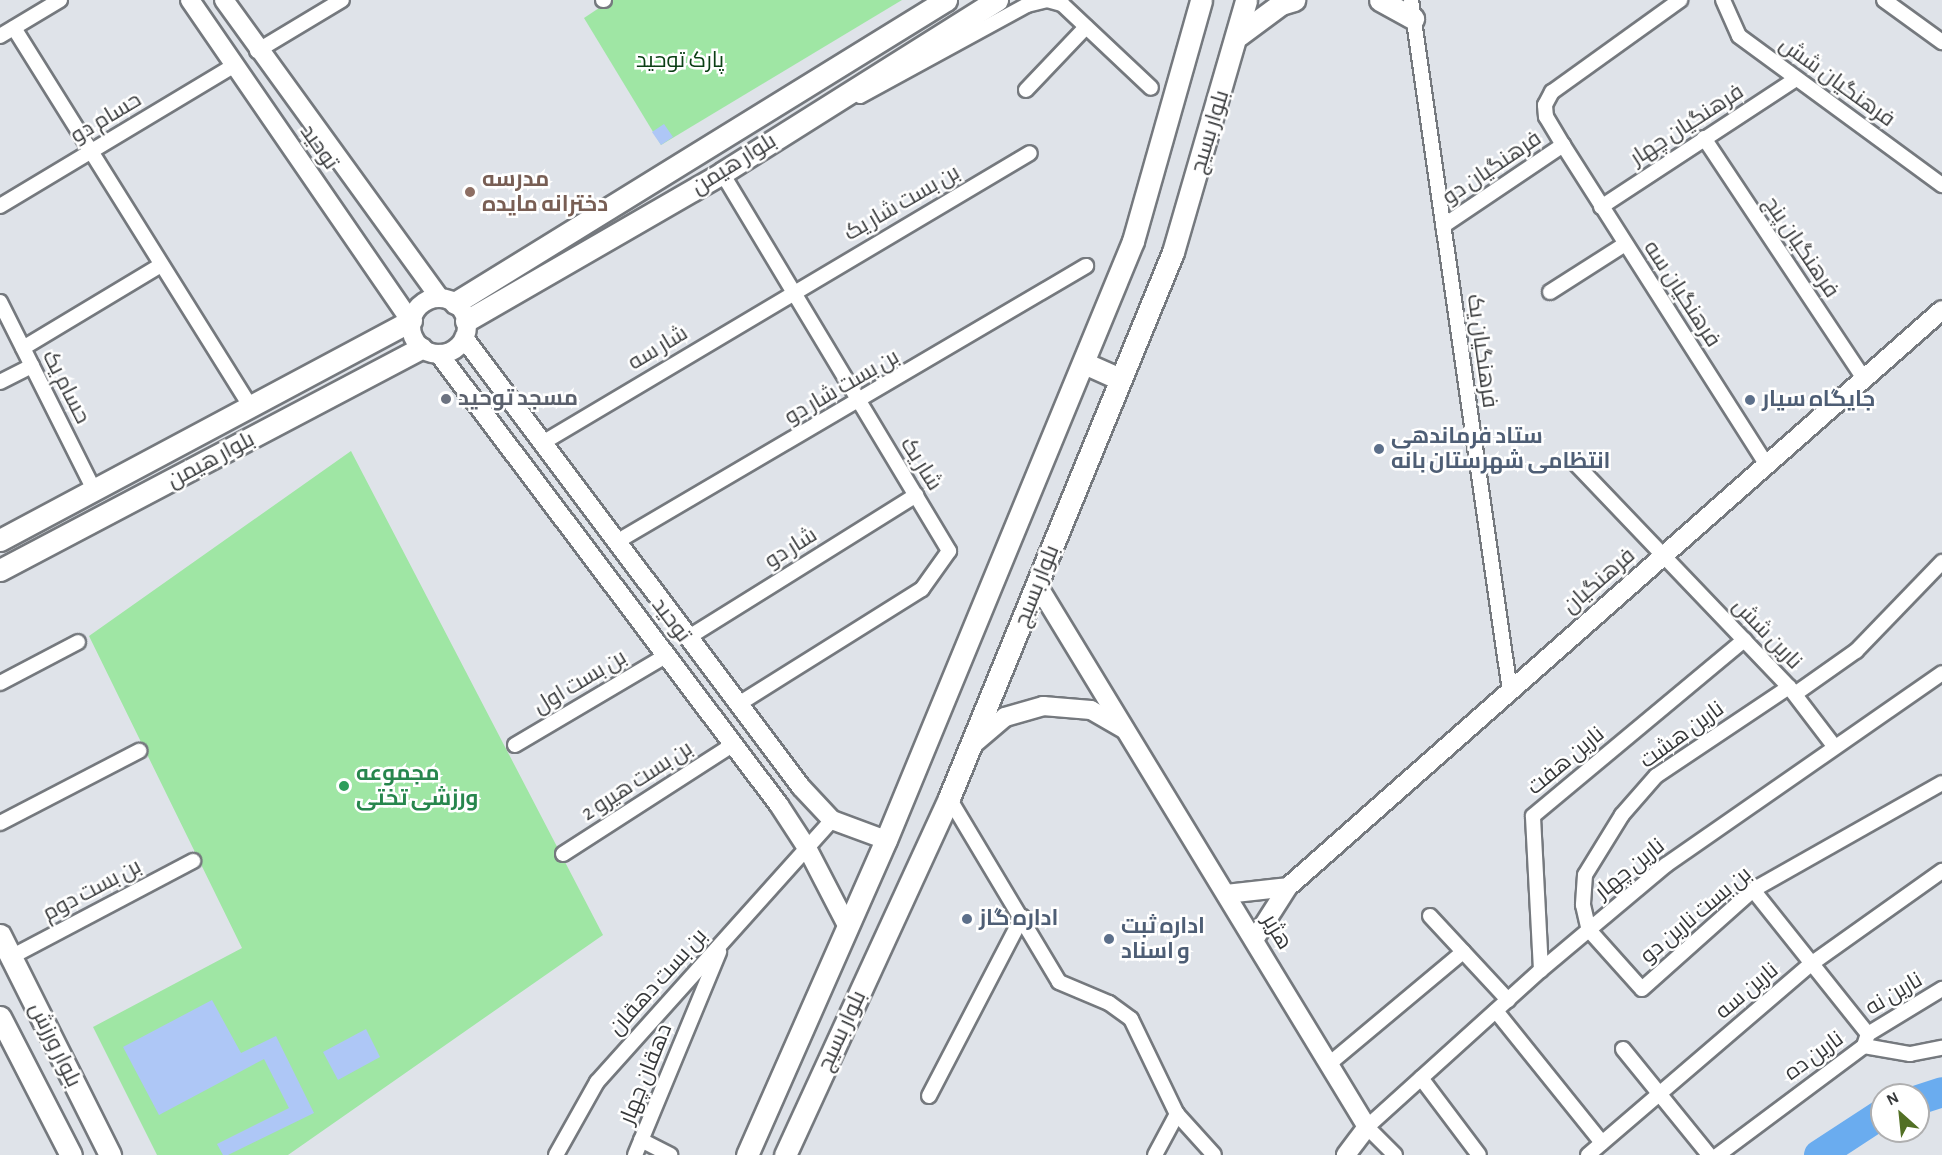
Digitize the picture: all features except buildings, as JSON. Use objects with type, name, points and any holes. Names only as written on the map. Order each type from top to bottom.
[{"type":"main road","points":[[912,21],[932,0]]},
{"type":"main road","name":"بلوار هیمن","points":[[447,301],[946,0]]},
{"type":"main road","name":"بلوار هیمن","points":[[465,330],[722,173],[997,0]]},
{"type":"main road","name":"بلوار بسیج","points":[[747,1155],[886,840],[1133,241],[1201,0]]},
{"type":"main road","name":"بلوار بسیج","points":[[785,1155],[949,798],[967,750],[1038,586],[1120,378],[1173,252],[1239,35],[1246,0]]},
{"type":"main road","points":[[1239,35],[1281,3],[1294,0]]},
{"type":"main road","points":[[1380,0],[1412,9]]},
{"type":"main road","name":"بلوار هیمن","points":[[0,540],[411,321]]},
{"type":"main road","name":"بلوار هیمن","points":[[0,570],[264,433],[430,351]]},
{"type":"main road","points":[[1084,363],[1120,378]]},
{"type":"main road","name":"بلوار ورزش","points":[[0,935],[110,1155]]},
{"type":"main road","name":"بلوار ورزش","points":[[0,1017],[71,1155]]},
{"type":"street","points":[[0,36],[60,0]]},
{"type":"street","name":"توحید","points":[[190,0],[233,66],[411,321]]},
{"type":"street","name":"توحید","points":[[224,0],[257,51],[447,301]]},
{"type":"street","points":[[233,66],[342,0]]},
{"type":"street","points":[[800,122],[874,90],[1027,5],[1047,0],[1062,4],[1151,88]]},
{"type":"street","name":"فرهنگیان دو","points":[[1443,226],[1563,145],[1546,117],[1545,105],[1552,92],[1680,0]]},
{"type":"street","name":"فرهنگیان شش","points":[[1723,0],[1739,36],[1942,186]]},
{"type":"street","points":[[1884,0],[1942,42]]},
{"type":"street","name":"فرهنگیان یک","points":[[1412,9],[1510,691]]},
{"type":"street","points":[[1026,90],[1086,27]]},
{"type":"street","points":[[14,28],[251,408],[264,433]]},
{"type":"street","name":"حسام دو","points":[[0,206],[233,66]]},
{"type":"street","name":"فرهنگیان چهار","points":[[1601,207],[1796,79]]},
{"type":"street","name":"فرهنگیان پنج","points":[[1704,138],[1864,379]]},
{"type":"street","name":"فرهنگیان سه","points":[[1563,145],[1767,465]]},
{"type":"street","name":"بن بست شار یک","points":[[794,290],[1030,153]]},
{"type":"street","name":"شار یک","points":[[722,173],[949,551],[922,589],[739,704]]},
{"type":"street","points":[[1550,292],[1625,244]]},
{"type":"street","points":[[23,348],[161,265]]},
{"type":"street","name":"بن بست شار دو","points":[[618,541],[1086,266]]},
{"type":"street","name":"شار سه","points":[[544,442],[794,290]]},
{"type":"street","points":[[447,301],[465,330],[453,350],[430,351],[411,333],[411,321],[424,302],[447,301]]},
{"type":"street","name":"حسام یک","points":[[0,302],[94,490]]},
{"type":"street","name":"فرهنگیان","points":[[1254,940],[1288,887],[1942,310]]},
{"type":"street","name":"توحید","points":[[465,330],[491,376],[544,442],[801,788],[832,820],[886,840]]},
{"type":"street","name":"توحید","points":[[430,351],[470,392],[734,744],[807,848],[848,927]]},
{"type":"street","points":[[0,382],[32,366]]},
{"type":"street","points":[[470,392],[491,376]]},
{"type":"street","name":"نارین شش","points":[[1573,461],[1792,690],[1834,746]]},
{"type":"street","points":[[94,490],[107,514]]},
{"type":"street","name":"شار دو","points":[[689,637],[916,495]]},
{"type":"street","name":"نارین هشت","points":[[1589,930],[1583,905],[1585,875],[1622,815],[1656,776],[1856,651],[1942,562]]},
{"type":"street","name":"هژیر","points":[[1038,586],[1367,1127]]},
{"type":"street","name":"نارین هفت","points":[[1541,970],[1533,816],[1744,640]]},
{"type":"street","points":[[0,683],[78,642]]},
{"type":"street","name":"بن بست اول","points":[[515,745],[667,654]]},
{"type":"street","name":"نارین چهار","points":[[1367,1127],[1541,970],[1666,865],[1942,673]]},
{"type":"street","name":"هژیر","points":[[967,750],[1005,717],[1043,706],[1091,710],[1129,733]]},
{"type":"street","name":"بن بست هیرو 2","points":[[563,854],[734,744]]},
{"type":"street","points":[[0,823],[138,751]]},
{"type":"street","name":"بن بست نارین دو","points":[[1589,930],[1642,989],[1753,890],[1942,783]]},
{"type":"street","points":[[949,798],[1059,982],[1109,1003],[1131,1019],[1177,1114],[1214,1155]]},
{"type":"street","name":"بن بست دهقان","points":[[556,1155],[597,1082],[832,820]]},
{"type":"street","name":"بن بست دوم","points":[[11,957],[193,861]]},
{"type":"street","name":"نارین سه","points":[[1588,1155],[1659,1091],[1811,964],[1942,871]]},
{"type":"street","points":[[1226,894],[1288,887]]},
{"type":"street","name":"نارین ده","points":[[1718,1155],[1866,1040],[1753,890]]},
{"type":"street","points":[[1430,916],[1508,1000]]},
{"type":"street","points":[[929,1096],[1022,917]]},
{"type":"street","name":"دهقان چهار","points":[[635,1155],[723,942]]},
{"type":"street","points":[[1329,1064],[1463,952]]},
{"type":"street","name":"نارین نه","points":[[1866,1040],[1942,989]]},
{"type":"street","points":[[1496,1011],[1602,1143]]},
{"type":"street","points":[[1866,1040],[1910,1054],[1942,1047]]},
{"type":"street","points":[[1623,1049],[1709,1155]]},
{"type":"street","points":[[1421,1078],[1479,1155]]},
{"type":"street","points":[[1155,1155],[1177,1114]]},
{"type":"street","points":[[1346,1155],[1367,1127],[1395,1155]]},
{"type":"street","points":[[641,1140],[670,1155]]},
{"type":"green space","name":"پارک توحید","points":[[611,0],[902,0],[661,145],[584,18]]},
{"type":"green space","name":"مجموعه ورزشی تختی","points":[[351,451],[603,935],[288,1155],[157,1155],[93,1027],[242,948],[89,636]]},
{"type":"waterway","points":[[1930,1096],[1942,1092]]},
{"type":"waterway","points":[[1819,1155],[1870,1122]]},
{"type":"place","name":"مدرسه دخترانه مایده","points":[[470,192]]},
{"type":"place","name":"مسجد توحید","points":[[446,399]]},
{"type":"place","name":"جایگاه سیار","points":[[1750,400]]},
{"type":"place","name":"ستاد فرماندهی انتظامی شهرستان بانه","points":[[1379,449]]},
{"type":"place","name":"مجموعه ورزشی تختی","points":[[344,786]]},
{"type":"place","name":"اداره گاز","points":[[967,919]]},
{"type":"place","name":"اداره ثبت و اسناد","points":[[1109,939]]}]
